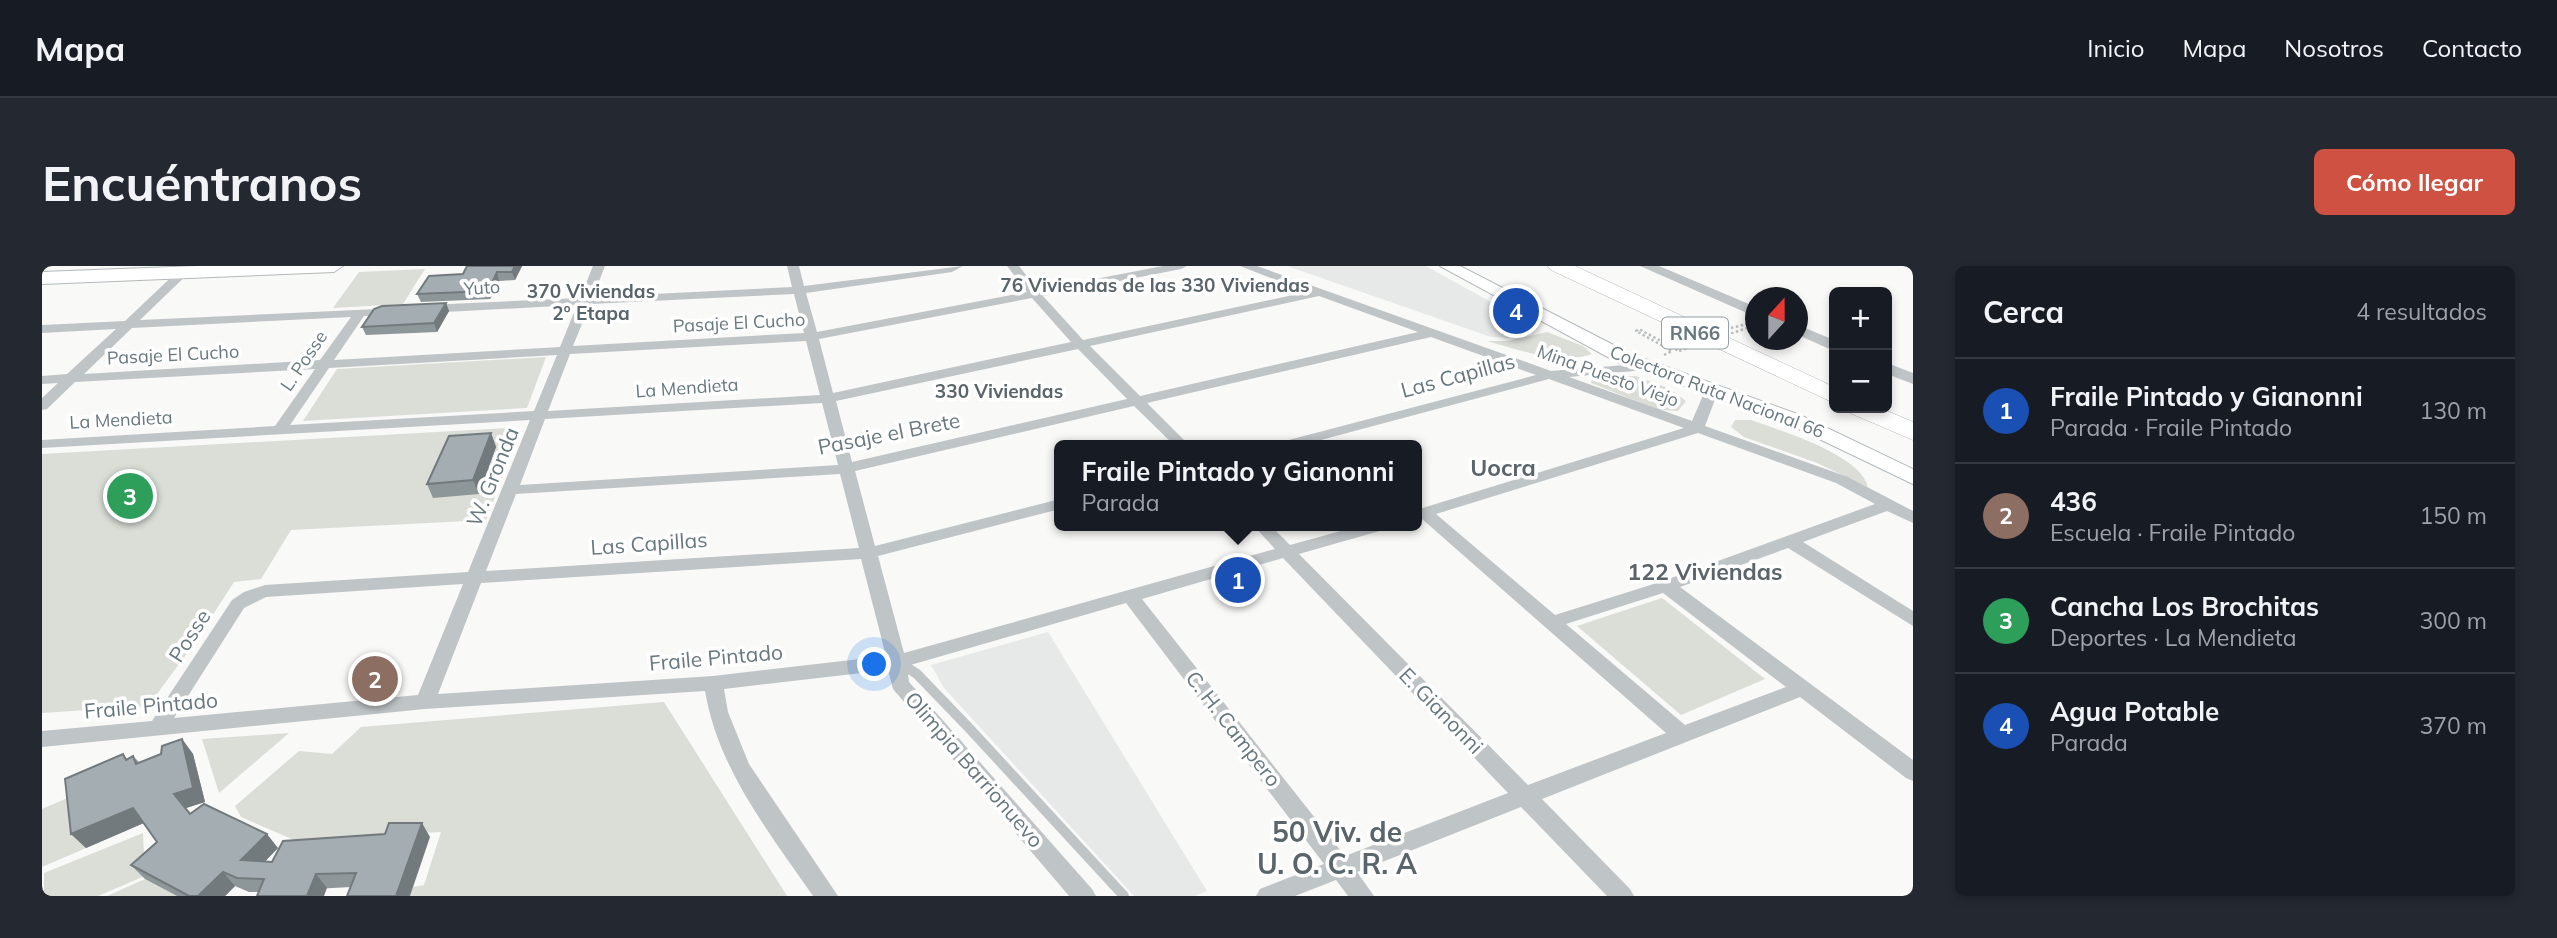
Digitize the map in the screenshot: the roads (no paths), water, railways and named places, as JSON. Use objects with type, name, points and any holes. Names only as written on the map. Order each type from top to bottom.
[{"type":"highway","name":"RN66","points":[[1558,266],[1829,394]]},
{"type":"highway","name":"RN66","points":[[1585,266],[1829,379]]},
{"type":"highway","points":[[1892,407],[1913,416]]},
{"type":"highway","points":[[1871,413],[1913,432]]},
{"type":"main road","points":[[42,278],[186,269],[334,266]]},
{"type":"main road","name":"Colectora Ruta Nacional 66","points":[[1448,266],[1609,351],[1809,426],[1913,477]]},
{"type":"street","name":"W. Gronda","points":[[425,702],[568,350],[599,266]]},
{"type":"street","name":"Olimpia Barrionuevo","points":[[793,266],[844,469],[897,662],[900,684],[1084,896]]},
{"type":"street","name":"Yuto","points":[[42,329],[799,290],[850,285],[875,277],[952,269],[957,266]]},
{"type":"street","points":[[1013,266],[1034,294],[1082,346],[1177,440]]},
{"type":"street","name":"Pasaje El Cucho","points":[[42,380],[810,337],[1181,266]]},
{"type":"street","name":"Mina Puesto Viejo","points":[[1246,266],[1842,480],[1913,518]]},
{"type":"street","points":[[1647,266],[1745,315]]},
{"type":"street","points":[[42,406],[186,269]]},
{"type":"street","name":"La Mendieta","points":[[42,444],[826,399],[1323,292]]},
{"type":"street","name":"L. Posse","points":[[280,429],[359,314]]},
{"type":"street","name":"Pasaje el Brete","points":[[510,490],[844,469],[1434,332]]},
{"type":"street","points":[[1808,335],[1829,344]]},
{"type":"street","name":"Las Capillas","points":[[1305,440],[1550,375],[1645,366]]},
{"type":"street","points":[[1892,370],[1913,379]]},
{"type":"street","points":[[1422,514],[1696,429],[1712,389]]},
{"type":"street","name":"Las Capillas","points":[[238,604],[265,591],[868,553],[1054,505]]},
{"type":"street","points":[[1552,622],[1667,586],[1888,505]]},
{"type":"street","points":[[1422,515],[1552,622],[1681,734]]},
{"type":"street","name":"E. Gianonni","points":[[1267,531],[1622,896]]},
{"type":"street","name":"Fraile Pintado","points":[[42,739],[425,702],[713,683],[897,662],[1358,531]]},
{"type":"street","points":[[1788,540],[1913,620]]},
{"type":"street","points":[[1667,586],[1913,772]]},
{"type":"street","name":"C. H. Campero","points":[[1130,596],[1362,896]]},
{"type":"street","name":"Posse","points":[[157,729],[238,604]]},
{"type":"street","points":[[713,683],[719,725],[738,764],[826,896]]},
{"type":"street","points":[[1268,896],[1800,688]]},
{"type":"lane","points":[[897,662],[917,674],[1124,896]]},
{"type":"place","name":"Agua Potable","points":[[1516,311]]},
{"type":"place","name":"Cancha Los Brochitas","points":[[130,496]]},
{"type":"place","name":"Fraile Pintado y Gianonni","points":[[1238,580]]},
{"type":"place","name":"436","points":[[375,679]]},
{"type":"district","name":"76 Viviendas de las 330 Viviendas","points":[[1155,285]]},
{"type":"district","name":"370 Viviendas 2° Etapa","points":[[591,302]]},
{"type":"district","name":"330 Viviendas","points":[[999,391]]},
{"type":"district","name":"Uocra","points":[[1503,468]]},
{"type":"district","name":"122 Viviendas","points":[[1705,572]]},
{"type":"district","name":"50 Viv. de U. O. C. R. A","points":[[1337,848]]}]
